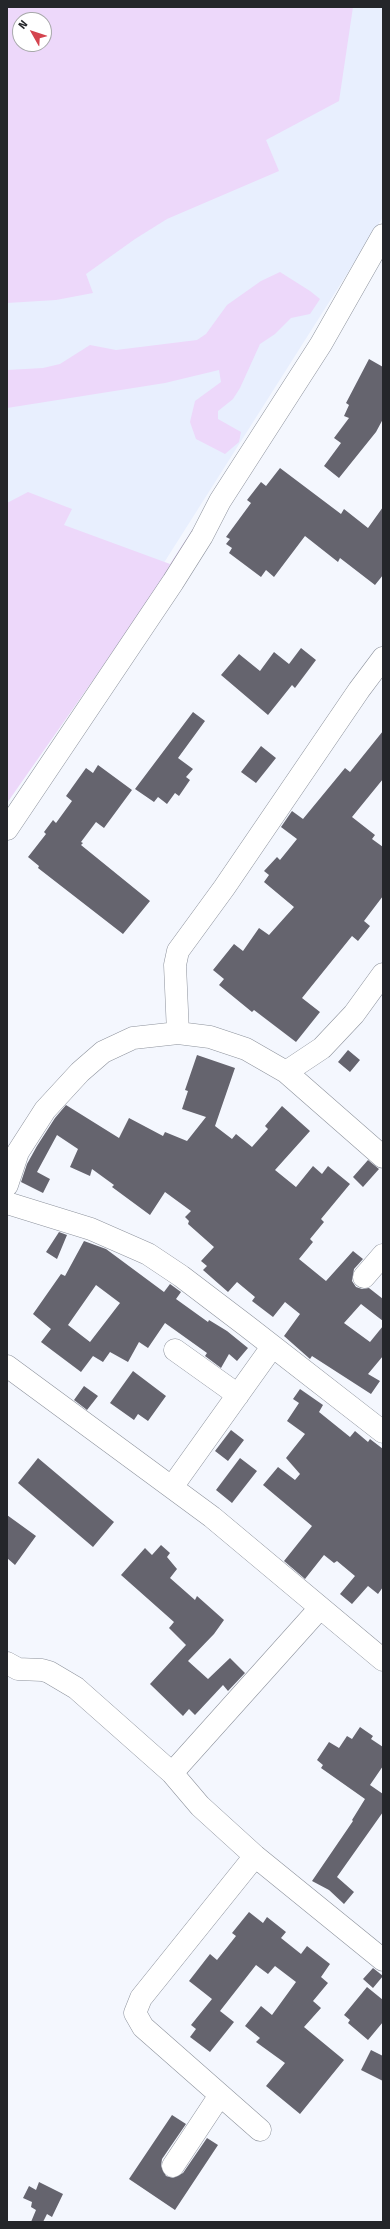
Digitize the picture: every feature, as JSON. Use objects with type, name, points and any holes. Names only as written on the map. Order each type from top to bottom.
[{"type":"street","points":[[7,829],[173,582],[202,536],[220,501],[321,344],[383,235]]},
{"type":"street","points":[[178,1033],[175,965],[178,951],[224,888],[358,690],[383,658]]},
{"type":"street","points":[[286,1072],[322,1048],[354,1014],[383,974]]},
{"type":"street","points":[[7,1185],[18,1152],[25,1140],[45,1110],[80,1072],[103,1052],[133,1038],[178,1033],[210,1037],[246,1049],[286,1072],[383,1157]]},
{"type":"street","points":[[7,1203],[91,1229],[148,1254],[181,1276],[383,1432]]},
{"type":"street","points":[[364,1277],[383,1255]]},
{"type":"street","points":[[172,1487],[272,1347]]},
{"type":"street","points":[[175,1350],[238,1395]]},
{"type":"street","points":[[7,1366],[218,1521],[383,1660]]},
{"type":"street","points":[[172,1772],[320,1608]]},
{"type":"street","points":[[7,1663],[18,1669],[42,1670],[49,1672],[76,1688],[172,1772],[200,1806],[255,1856],[383,1960]]},
{"type":"street","points":[[255,1856],[141,1998],[135,2013],[143,2027],[260,2130]]},
{"type":"street","points":[[173,2166],[220,2095]]},
{"type":"shaded area","points":[[7,7],[383,7],[383,217],[122,629],[7,803]]},
{"type":"shaded area","points":[[7,7],[353,7],[339,101],[266,140],[279,171],[167,219],[135,239],[86,274],[93,293],[56,300],[7,303]]},
{"type":"shaded area","points":[[280,272],[320,299],[310,314],[291,318],[275,334],[260,344],[240,388],[233,399],[218,411],[218,419],[241,432],[239,442],[225,454],[196,439],[190,422],[195,401],[221,382],[219,370],[165,383],[7,408],[7,370],[43,368],[60,364],[90,345],[116,350],[197,340],[206,334],[227,305],[261,281]]},
{"type":"shaded area","points":[[252,438],[154,593],[7,803],[7,503],[28,492],[72,509],[64,525],[170,564]]},
{"type":"building","points":[[369,359],[383,367],[383,419],[376,432],[339,478],[324,466],[341,443],[334,438],[349,418],[344,416],[349,405],[346,403]]},
{"type":"building","points":[[280,468],[341,514],[344,509],[368,528],[383,507],[383,575],[375,585],[340,558],[338,562],[305,536],[274,577],[266,570],[261,577],[229,553],[232,548],[226,544],[230,539],[226,537],[251,503],[247,500],[261,482],[266,486]]},
{"type":"building","points":[[301,648],[316,660],[295,688],[292,685],[268,715],[221,675],[239,654],[260,671],[274,652],[289,664]]},
{"type":"building","points":[[193,712],[205,721],[178,758],[193,769],[186,777],[190,780],[179,796],[175,793],[167,804],[158,797],[154,802],[135,789]]},
{"type":"building","points":[[383,731],[383,779],[352,817],[375,835],[372,839],[383,847],[383,896],[364,921],[370,926],[358,941],[352,936],[302,998],[320,1012],[296,1042],[254,1010],[252,1012],[219,985],[224,979],[213,970],[234,944],[243,951],[259,928],[269,935],[294,907],[264,882],[269,875],[264,871],[277,857],[280,860],[297,839],[281,827],[292,811],[303,819],[345,768],[350,772]]},
{"type":"building","points":[[261,746],[276,758],[256,783],[241,772]]},
{"type":"building","points":[[98,765],[132,790],[104,828],[96,822],[81,842],[83,843],[81,845],[150,901],[123,934],[38,868],[39,866],[28,857],[46,834],[44,832],[53,820],[56,823],[72,801],[66,796],[86,768],[93,773]]},
{"type":"building","points":[[348,1050],[360,1060],[350,1072],[338,1062]]},
{"type":"building","points":[[197,1055],[235,1068],[215,1126],[232,1139],[236,1134],[252,1147],[268,1129],[265,1126],[282,1106],[310,1131],[275,1170],[296,1187],[313,1166],[322,1174],[328,1166],[350,1184],[321,1219],[324,1222],[310,1239],[313,1242],[299,1259],[326,1281],[353,1251],[363,1259],[354,1269],[352,1281],[356,1287],[362,1289],[369,1288],[383,1299],[383,1321],[361,1304],[344,1323],[370,1342],[383,1326],[383,1356],[368,1374],[380,1381],[371,1394],[312,1356],[310,1359],[284,1336],[300,1314],[285,1302],[273,1317],[252,1301],[255,1297],[237,1282],[228,1292],[203,1270],[207,1266],[201,1261],[214,1247],[188,1224],[189,1221],[185,1217],[191,1211],[165,1192],[150,1215],[112,1187],[114,1185],[92,1169],[90,1176],[70,1167],[78,1149],[57,1135],[37,1172],[50,1179],[43,1193],[21,1182],[27,1164],[37,1146],[55,1118],[66,1105],[119,1138],[129,1118],[163,1136],[165,1132],[187,1141],[206,1117],[182,1109],[188,1091],[185,1090]]},
{"type":"building","points":[[368,1160],[379,1169],[363,1187],[353,1177]]},
{"type":"building","points":[[59,1232],[67,1235],[57,1259],[46,1252]]},
{"type":"building","points":[[84,1241],[106,1249],[164,1292],[170,1284],[181,1292],[176,1299],[208,1322],[209,1320],[227,1331],[248,1348],[237,1361],[229,1354],[221,1368],[205,1356],[207,1353],[165,1323],[148,1348],[139,1342],[128,1362],[110,1352],[103,1362],[93,1356],[81,1372],[41,1342],[51,1329],[33,1314],[61,1274],[65,1276]],"holes":[[[96,1285],[120,1303],[90,1342],[68,1325]]]},
{"type":"building","points":[[133,1371],[166,1396],[148,1421],[138,1414],[134,1420],[110,1403]]},
{"type":"building","points":[[84,1386],[98,1396],[87,1410],[74,1400]]},
{"type":"building","points":[[300,1389],[323,1405],[319,1412],[350,1437],[355,1431],[368,1442],[370,1439],[383,1449],[383,1587],[378,1594],[368,1586],[352,1604],[340,1594],[355,1576],[337,1561],[334,1563],[324,1555],[305,1579],[284,1561],[312,1526],[263,1485],[278,1467],[295,1480],[300,1474],[286,1458],[305,1434],[287,1421],[299,1403],[293,1399]]},
{"type":"building","points":[[231,1430],[244,1440],[228,1461],[215,1451]]},
{"type":"building","points":[[38,1458],[114,1522],[93,1547],[18,1483]]},
{"type":"building","points":[[240,1458],[257,1471],[232,1503],[216,1490]]},
{"type":"building","points":[[7,1515],[36,1536],[15,1565],[7,1558]]},
{"type":"building","points":[[161,1545],[170,1553],[167,1557],[177,1569],[170,1578],[195,1600],[197,1596],[224,1620],[214,1634],[188,1661],[208,1679],[230,1658],[245,1673],[228,1691],[223,1685],[195,1715],[189,1709],[183,1716],[150,1684],[186,1645],[169,1628],[174,1622],[121,1575],[145,1548],[152,1555]]},
{"type":"building","points":[[360,1727],[373,1736],[371,1739],[383,1747],[383,1766],[370,1785],[383,1794],[383,1812],[337,1877],[354,1892],[344,1904],[329,1890],[312,1881],[353,1821],[352,1820],[365,1799],[321,1768],[323,1765],[317,1760],[329,1742],[339,1748],[347,1736],[352,1739]]},
{"type":"building","points":[[249,1912],[263,1923],[267,1917],[286,1932],[281,1938],[301,1954],[307,1946],[330,1964],[321,1977],[328,1983],[313,2001],[321,2008],[304,2027],[344,2060],[300,2114],[266,2086],[285,2063],[256,2042],[260,2038],[245,2026],[261,2006],[272,2015],[296,1982],[275,1966],[268,1974],[256,1965],[220,2011],[234,2022],[210,2052],[190,2037],[196,2029],[191,2025],[212,1999],[189,1981],[210,1954],[217,1960],[236,1936],[232,1933]]},
{"type":"building","points":[[373,1968],[383,1976],[373,1988],[363,1979]]},
{"type":"building","points":[[367,1987],[383,2000],[383,2022],[368,2040],[348,2023],[350,2020],[344,2015]]},
{"type":"building","points":[[371,2050],[383,2056],[383,2081],[361,2070]]},
{"type":"building","points":[[172,2115],[186,2124],[162,2159],[161,2166],[166,2176],[173,2178],[183,2173],[207,2138],[218,2145],[175,2210],[129,2179]]},
{"type":"building","points":[[39,2182],[63,2194],[52,2217],[47,2214],[43,2222],[31,2222],[36,2210],[31,2207],[32,2202],[23,2198],[29,2186],[36,2190]]}]
